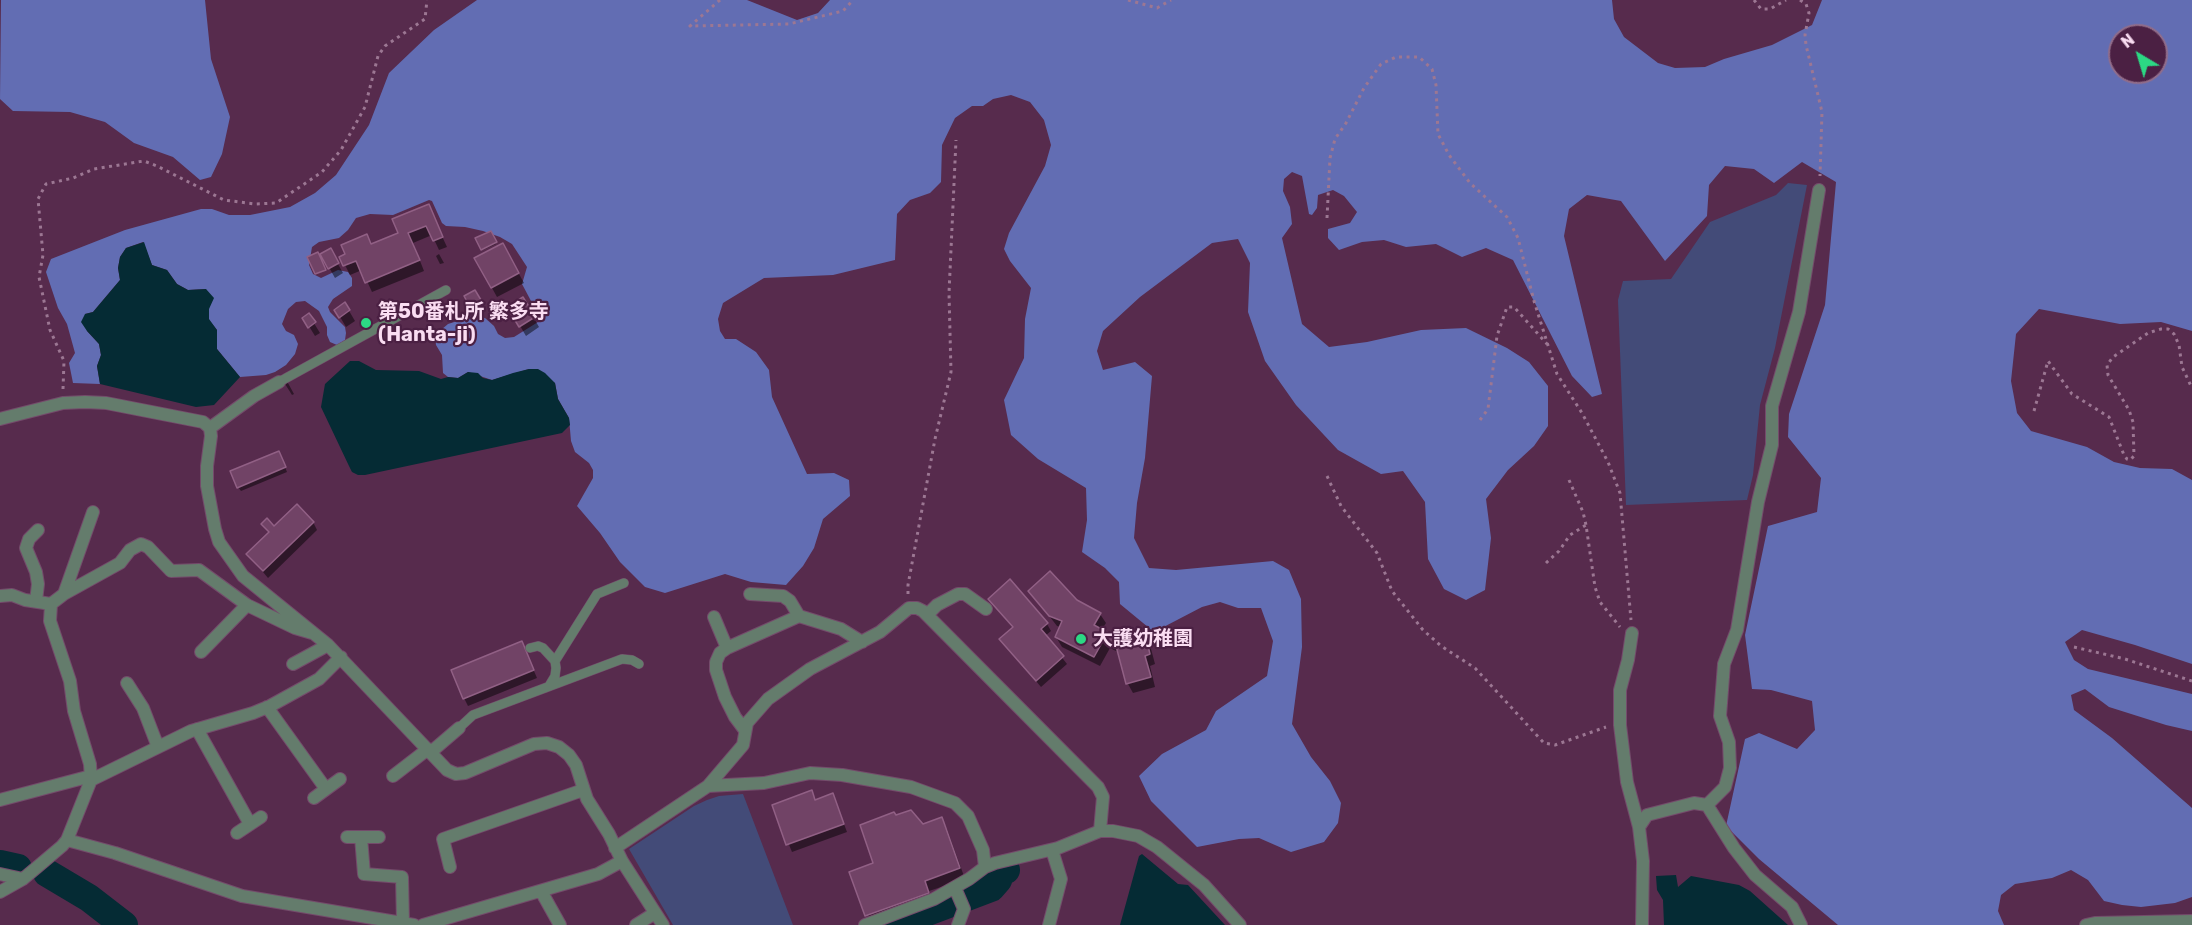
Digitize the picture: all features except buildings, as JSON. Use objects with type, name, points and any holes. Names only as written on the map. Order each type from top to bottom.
[{"type":"street","points":[[1707,805],[1725,787],[1730,768],[1729,742],[1720,716],[1724,664],[1737,630],[1758,502],[1772,445],[1772,405],[1799,312],[1819,190]]},
{"type":"street","points":[[210,428],[254,396],[279,382]]},
{"type":"street","points":[[0,418],[63,403],[106,403],[191,419],[210,428],[207,466],[210,510],[219,542],[243,576],[301,621],[341,657],[447,770],[456,774],[465,773],[534,744],[547,743],[559,747],[569,755],[576,765],[583,790],[622,861],[663,925]]},
{"type":"street","points":[[64,594],[93,512]]},
{"type":"street","points":[[36,601],[38,584],[36,572],[26,548],[28,539],[38,530]]},
{"type":"street","points":[[0,596],[12,595],[51,604],[64,594],[120,563],[130,550],[141,544],[148,547],[171,571],[199,570],[247,605],[313,634]]},
{"type":"street","points":[[750,594],[783,596],[790,601],[799,615],[841,629],[862,642]]},
{"type":"street","points":[[927,615],[937,606],[958,594],[965,594],[986,609]]},
{"type":"street","points":[[0,892],[23,879],[67,840],[91,778],[90,764],[74,711],[70,681],[50,621],[51,604]]},
{"type":"street","points":[[201,652],[247,605]]},
{"type":"street","points":[[615,848],[708,786],[742,745],[744,729],[753,714],[768,699],[810,669],[880,632],[909,608],[917,608],[927,615],[1098,787],[1103,797],[1100,831]]},
{"type":"street","points":[[744,729],[725,697],[716,670],[716,662],[720,653],[799,615]]},
{"type":"street","points":[[714,617],[727,648]]},
{"type":"street","points":[[1632,633],[1620,690],[1620,726],[1627,782],[1639,827],[1643,861],[1642,925]]},
{"type":"street","points":[[293,664],[328,645]]},
{"type":"street","points":[[0,800],[91,778],[197,729],[267,707],[319,679],[341,657]]},
{"type":"street","points":[[127,682],[143,708],[158,747]]},
{"type":"street","points":[[267,707],[326,789]]},
{"type":"street","points":[[393,776],[459,728]]},
{"type":"street","points":[[197,729],[256,820],[237,833]]},
{"type":"street","points":[[708,786],[764,783],[810,773],[842,775],[911,787],[955,803],[968,816],[990,865]]},
{"type":"street","points":[[314,798],[339,779]]},
{"type":"street","points":[[450,867],[443,839],[583,790]]},
{"type":"street","points":[[1639,827],[1647,815],[1694,803],[1707,805],[1734,848],[1755,875],[1792,907],[1801,925]]},
{"type":"street","points":[[865,925],[934,899],[959,896],[990,865],[1052,850],[1100,831],[1124,832],[1138,836],[1156,847],[1204,885],[1240,925]]},
{"type":"street","points":[[347,837],[379,837]]},
{"type":"street","points":[[67,840],[115,853],[242,896],[408,924],[402,877],[364,874],[361,837]]},
{"type":"street","points":[[1049,925],[1061,879],[1052,850]]},
{"type":"street","points":[[423,925],[598,874],[622,861]]},
{"type":"street","points":[[0,874],[23,879]]},
{"type":"street","points":[[541,891],[560,925]]},
{"type":"street","points":[[958,925],[964,909],[959,896]]},
{"type":"street","points":[[467,913],[474,925]]},
{"type":"street","points":[[636,925],[655,913]]},
{"type":"street","points":[[2086,925],[2192,921]]},
{"type":"lane","points":[[279,382],[446,290]]},
{"type":"lane","points":[[555,661],[597,594],[624,583]]},
{"type":"lane","points":[[530,648],[543,648],[555,661],[555,676],[549,686]]},
{"type":"lane","points":[[459,728],[473,715],[622,658],[639,664]]},
{"type":"path","points":[[63,403],[64,361],[50,330],[39,277],[43,255],[38,199],[46,184],[73,178],[94,169],[144,161],[225,200],[255,204],[276,203],[322,172],[341,150],[365,107],[378,56],[385,46],[425,19],[427,0]]},
{"type":"path","points":[[720,0],[690,26],[789,24],[843,11],[853,0]]},
{"type":"path","points":[[1128,0],[1157,8],[1171,0]]},
{"type":"path","points":[[1754,0],[1761,9],[1770,9],[1786,0]]},
{"type":"path","points":[[1800,0],[1806,4],[1809,13],[1805,35],[1806,45],[1822,112],[1819,190]]},
{"type":"path","points":[[1327,218],[1330,158],[1335,139],[1364,88],[1381,64],[1396,57],[1419,57],[1432,69],[1436,85],[1438,134],[1449,155],[1470,183],[1507,217],[1518,238],[1557,374],[1582,413],[1608,462],[1620,493],[1632,633]]},
{"type":"path","points":[[909,608],[908,585],[935,439],[951,372],[948,292],[956,140]]},
{"type":"path","points":[[1480,420],[1488,409],[1497,336],[1507,307],[1514,307],[1548,346]]},
{"type":"path","points":[[2034,411],[2048,361],[2072,394],[2109,417],[2124,454],[2130,460],[2134,456],[2133,422],[2129,410],[2108,375],[2108,365],[2113,357],[2148,333],[2161,329],[2168,329],[2174,334],[2179,345],[2182,367],[2192,388]]},
{"type":"path","points":[[1327,476],[1341,506],[1377,553],[1392,591],[1423,630],[1441,646],[1475,668],[1544,743],[1555,745],[1604,727],[1620,726]]},
{"type":"path","points":[[1569,480],[1583,512],[1595,587],[1600,602],[1620,627],[1632,633]]},
{"type":"path","points":[[1546,563],[1559,551],[1570,535],[1586,525]]},
{"type":"path","points":[[2074,647],[2125,659],[2192,681]]},
{"type":"shaded area","points":[[1,0],[205,0],[211,59],[230,117],[222,154],[211,177],[200,180],[173,157],[134,143],[105,122],[70,112],[13,111],[0,99]]},
{"type":"shaded area","points":[[477,0],[747,0],[797,20],[818,13],[830,0],[1612,0],[1614,19],[1624,37],[1658,63],[1675,68],[1705,67],[1772,45],[1812,25],[1822,0],[2192,0],[2192,331],[2161,322],[2120,324],[2039,309],[2016,334],[2011,381],[2017,413],[2031,431],[2087,447],[2114,462],[2140,468],[2172,469],[2192,480],[2192,664],[2082,630],[2065,642],[2074,660],[2088,669],[2192,694],[2192,731],[2109,707],[2085,689],[2071,695],[2074,710],[2112,738],[2192,808],[2192,897],[2175,903],[2141,907],[2104,901],[2088,880],[2071,870],[2052,878],[2015,884],[2001,895],[1998,911],[2004,925],[1838,925],[1759,859],[1726,826],[1745,739],[1759,733],[1797,749],[1815,730],[1812,701],[1771,690],[1752,689],[1745,635],[1768,526],[1817,512],[1821,478],[1788,437],[1789,414],[1825,305],[1836,182],[1802,162],[1774,183],[1754,169],[1725,166],[1709,185],[1707,216],[1665,261],[1621,201],[1587,195],[1569,209],[1564,236],[1602,394],[1592,397],[1572,376],[1513,260],[1486,248],[1462,257],[1436,244],[1406,247],[1384,240],[1362,242],[1339,250],[1328,238],[1328,229],[1350,223],[1357,212],[1344,196],[1333,190],[1318,195],[1317,208],[1312,215],[1309,214],[1302,176],[1292,172],[1284,179],[1283,191],[1290,207],[1292,224],[1282,238],[1302,324],[1329,347],[1367,342],[1421,330],[1466,328],[1507,348],[1529,362],[1548,386],[1548,426],[1534,446],[1508,470],[1486,499],[1491,538],[1485,590],[1466,600],[1444,589],[1428,559],[1425,502],[1403,471],[1381,474],[1338,450],[1296,405],[1265,361],[1248,312],[1250,263],[1238,239],[1212,243],[1140,297],[1103,331],[1097,351],[1103,370],[1135,362],[1152,376],[1145,458],[1134,538],[1149,568],[1176,570],[1273,561],[1289,570],[1301,599],[1302,647],[1292,724],[1311,757],[1330,781],[1341,803],[1338,823],[1324,842],[1291,852],[1259,838],[1239,839],[1197,847],[1151,801],[1139,776],[1162,754],[1206,730],[1216,711],[1267,676],[1273,641],[1261,608],[1238,608],[1220,602],[1202,607],[1154,632],[1120,604],[1119,582],[1105,568],[1082,552],[1087,520],[1086,488],[1038,459],[1011,435],[1004,400],[1024,358],[1025,319],[1031,288],[1010,261],[1004,249],[1009,233],[1045,166],[1051,145],[1044,120],[1030,102],[1011,95],[993,99],[983,106],[972,106],[955,118],[942,145],[941,182],[930,193],[910,200],[897,214],[895,260],[833,275],[764,278],[723,303],[718,319],[720,331],[725,339],[736,339],[756,352],[769,370],[772,397],[807,474],[834,473],[849,480],[850,496],[823,519],[814,548],[803,566],[786,585],[751,582],[725,574],[665,593],[645,587],[620,562],[577,506],[593,478],[593,470],[589,463],[575,452],[571,441],[569,418],[558,399],[555,383],[529,369],[492,380],[468,372],[458,378],[448,377],[443,373],[442,355],[436,345],[435,335],[448,324],[473,316],[485,318],[494,326],[498,334],[505,338],[514,337],[538,322],[539,316],[522,284],[527,267],[512,244],[483,231],[446,226],[442,223],[432,201],[429,200],[393,215],[370,214],[356,218],[339,238],[319,242],[312,247],[309,265],[313,274],[321,278],[338,270],[348,272],[352,278],[352,286],[333,299],[328,307],[345,327],[345,340],[337,345],[330,342],[327,327],[319,311],[305,301],[296,302],[288,309],[282,324],[286,331],[294,335],[298,344],[295,354],[286,365],[266,375],[240,377],[217,349],[217,330],[209,320],[206,289],[188,290],[177,284],[167,270],[152,265],[143,242],[126,248],[120,257],[118,268],[120,280],[93,312],[85,314],[87,331],[99,344],[101,355],[97,366],[100,384],[73,383],[69,363],[75,353],[67,324],[58,308],[46,272],[51,259],[125,230],[201,209],[212,209],[229,215],[250,215],[290,207],[315,193],[336,175],[369,125],[389,73],[434,30]]},
{"type":"shaded area","points":[[1788,183],[1807,185],[1775,348],[1760,405],[1753,475],[1747,500],[1626,505],[1618,300],[1623,281],[1671,279],[1710,222],[1776,195]]},
{"type":"shaded area","points":[[144,242],[152,265],[167,270],[177,284],[188,290],[206,289],[214,298],[209,309],[209,319],[217,330],[217,349],[240,377],[214,405],[196,407],[100,384],[97,366],[101,355],[99,344],[81,322],[85,314],[93,312],[120,280],[118,268],[120,257],[126,248]]},
{"type":"shaded area","points":[[350,361],[359,361],[376,370],[419,371],[441,379],[458,378],[468,372],[478,373],[483,378],[492,380],[529,369],[538,369],[555,383],[558,399],[569,418],[570,425],[562,433],[358,475],[352,472],[321,407],[325,384]]},
{"type":"shaded area","points":[[743,794],[793,925],[673,925],[629,849],[694,806],[719,796]]},
{"type":"shaded area","points":[[1142,854],[1178,884],[1188,885],[1225,925],[1120,925],[1139,856]]},
{"type":"shaded area","points":[[1676,875],[1678,887],[1691,876],[1739,885],[1750,891],[1788,925],[1664,925],[1663,900],[1657,890],[1656,876]]},
{"type":"waterway","points":[[0,864],[18,868]]},
{"type":"waterway","points":[[893,925],[991,888],[1001,872],[1006,870]]},
{"type":"waterway","points":[[47,873],[89,898],[124,925]]},
{"type":"place","name":"第50番札所 繁多寺 (Hanta-ji)","points":[[366,323]]},
{"type":"place","name":"大護幼稚園","points":[[1081,639]]}]
